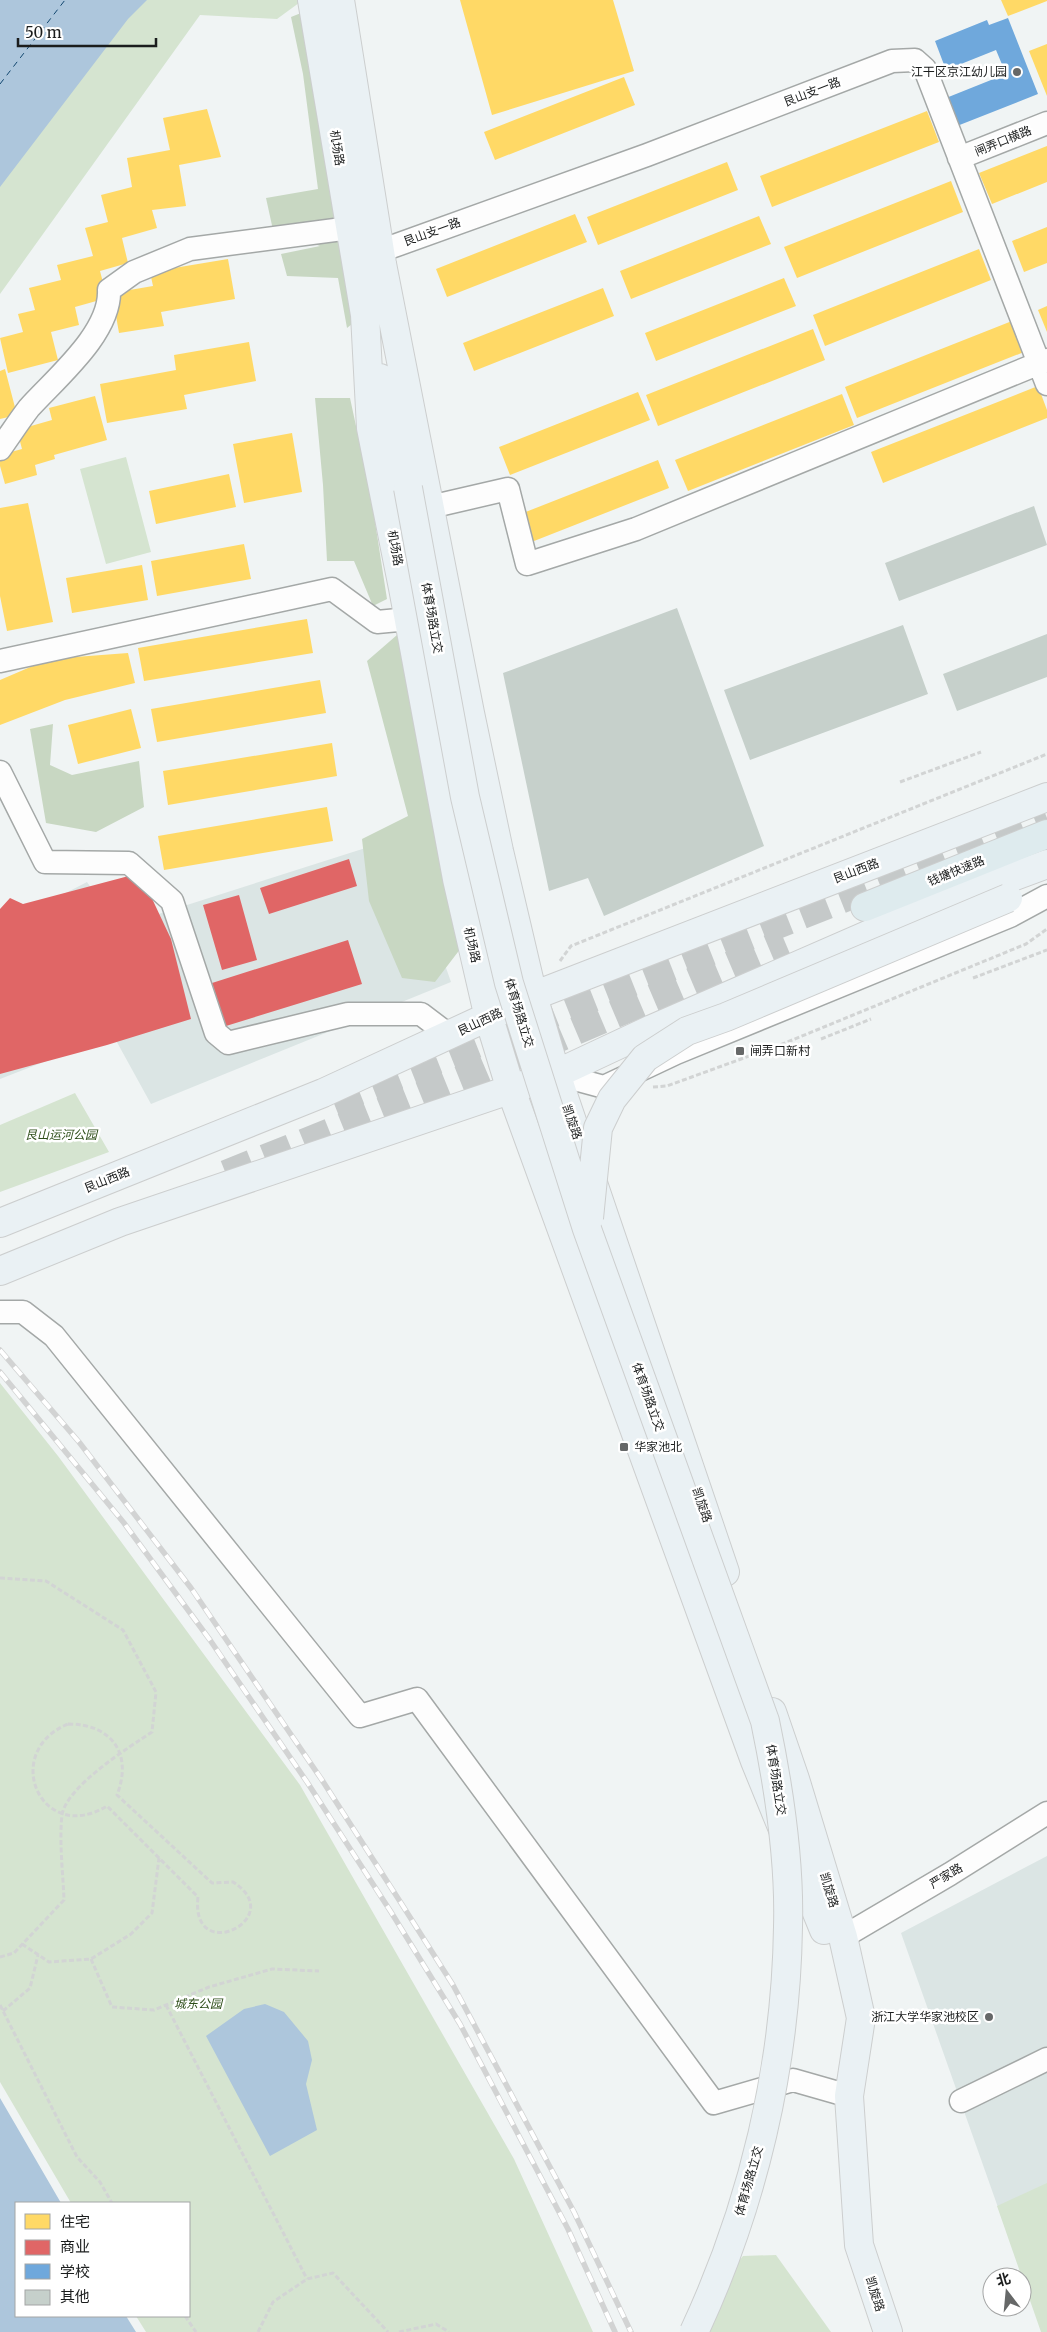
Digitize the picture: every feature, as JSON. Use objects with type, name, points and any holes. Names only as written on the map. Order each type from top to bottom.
[{"type":"highway","name":"钱塘快速路","points":[[866,907],[1047,834]]},
{"type":"main road","name":"机场路","points":[[312,0],[365,315],[371,428],[409,619],[457,879],[489,1018],[511,1090]]},
{"type":"main road","points":[[340,0],[381,258],[499,852],[533,996]]},
{"type":"main road","name":"体育场路立交","points":[[381,258],[408,488]]},
{"type":"main road","name":"体育场路立交","points":[[365,315],[408,488],[465,797],[509,983],[588,1229],[765,1721],[778,1781],[784,1835],[788,1926],[781,2030],[767,2116],[742,2206],[709,2300],[694,2332]]},
{"type":"main road","name":"艮山西路","points":[[0,1222],[323,1093],[489,1018],[533,996],[1047,796]]},
{"type":"main road","points":[[0,1271],[120,1222],[556,1074],[652,1029],[934,906],[1047,864]]},
{"type":"main road","points":[[588,1229],[598,1128],[612,1099],[645,1058],[687,1031],[735,1013],[1008,898],[1047,876]]},
{"type":"main road","name":"凯旋路","points":[[533,996],[556,1074],[792,1770],[843,1937],[861,2018],[850,2096],[859,2245],[888,2332]]},
{"type":"main road","name":"凯旋路","points":[[511,1090],[755,1761],[861,2018]]},
{"type":"street","name":"艮山支一路","points":[[381,258],[892,61],[915,60],[925,69],[959,158],[1043,362],[1047,384]]},
{"type":"street","name":"闸弄口横路","points":[[959,158],[1047,123]]},
{"type":"street","points":[[0,449],[28,411],[90,342],[110,303],[109,290],[134,272],[190,249],[350,228]]},
{"type":"street","points":[[430,507],[508,489],[527,564],[636,529],[1043,362]]},
{"type":"street","points":[[0,661],[332,590],[377,622],[409,619]]},
{"type":"street","points":[[0,772],[45,862],[130,863],[172,901],[216,1033],[228,1043],[348,1014],[421,1014],[450,1036]]},
{"type":"street","points":[[556,1074],[604,1087],[676,1053],[1010,916],[1047,896]]},
{"type":"street","points":[[0,1312],[23,1312],[54,1336],[360,1716],[417,1699],[714,2103],[793,2080],[850,2096]]},
{"type":"street","name":"严家路","points":[[843,1937],[950,1874],[1047,1813]]},
{"type":"street","points":[[961,2101],[1047,2059]]},
{"type":"path","points":[[900,782],[981,752]]},
{"type":"path","points":[[555,968],[572,946],[1047,754]]},
{"type":"path","points":[[649,1087],[667,1086],[785,1043],[1026,944],[1047,929]]},
{"type":"path","points":[[973,978],[1047,950]]},
{"type":"path","points":[[821,1039],[871,1019]]},
{"type":"path","points":[[0,1578],[46,1581],[123,1630],[156,1692],[152,1732],[120,1753],[80,1784],[62,1815],[64,1900],[14,1953],[0,1957]]},
{"type":"path","points":[[68,1724],[85,1724],[99,1729],[111,1738],[120,1753],[123,1765],[123,1780],[117,1795],[212,1883],[233,1882],[240,1887],[249,1901],[249,1910],[242,1926],[226,1933],[210,1929],[199,1916],[198,1897],[107,1806],[94,1814],[79,1817],[62,1815],[50,1809],[40,1799],[32,1785],[30,1770],[33,1754],[41,1740],[53,1730],[68,1724]]},
{"type":"path","points":[[22,1944],[49,1962],[92,1959],[131,1934],[152,1913],[159,1858]]},
{"type":"path","points":[[3,2011],[30,1988],[38,1954]]},
{"type":"path","points":[[92,1959],[112,2007],[154,2010],[209,1987],[272,1969],[319,1971]]},
{"type":"path","points":[[0,2005],[77,2157],[100,2182],[111,2202]]},
{"type":"path","points":[[166,2005],[307,2279]]},
{"type":"path","points":[[258,2332],[273,2302],[307,2279],[333,2273],[388,2332]]},
{"type":"path","points":[[186,2317],[196,2332]]},
{"type":"path","points":[[398,2332],[436,2324],[449,2332]]},
{"type":"shaded area","points":[[400,837],[451,982],[151,1104],[113,1035],[0,1079],[0,927],[87,882],[118,927]]},
{"type":"shaded area","name":"浙江大学华家池校区","points":[[1047,1856],[1047,2332],[1042,2332],[1032,2304],[1032,2267],[1019,2267],[901,1933]]},
{"type":"green space","points":[[0,0],[303,0],[277,19],[200,15],[0,294]]},
{"type":"green space","points":[[306,11],[357,320],[347,328],[338,278],[287,276],[281,254],[320,246],[273,230],[266,198],[318,189],[303,74],[291,17]]},
{"type":"green space","points":[[315,398],[350,398],[371,496],[387,599],[373,606],[354,561],[327,561],[323,485]]},
{"type":"green space","points":[[126,457],[151,552],[106,564],[80,469]]},
{"type":"green space","points":[[397,635],[411,689],[461,948],[435,982],[402,978],[369,901],[362,839],[408,816],[367,661]]},
{"type":"green space","points":[[53,724],[50,765],[72,775],[139,761],[144,807],[96,832],[46,823],[30,729]]},
{"type":"green space","name":"艮山运河公园","points":[[75,1093],[109,1152],[0,1192],[0,1125]]},
{"type":"green space","name":"城东公园","points":[[0,1383],[58,1456],[300,1785],[514,2159],[593,2332],[146,2332],[137,2317],[190,2317],[190,2202],[70,2202],[0,2082]]},
{"type":"green space","points":[[1047,2183],[1047,2332],[1041,2332],[1032,2306],[1032,2267],[1018,2267],[997,2206]]},
{"type":"green space","points":[[776,2255],[831,2332],[681,2332],[743,2256]]},
{"type":"water","points":[[0,0],[147,0],[128,19],[0,187]]},
{"type":"water","points":[[265,2004],[284,2012],[308,2041],[312,2060],[306,2084],[317,2130],[270,2156],[206,2036],[244,2009]]},
{"type":"water","points":[[0,2098],[60,2202],[15,2202],[15,2317],[127,2317],[136,2332],[0,2332]]},
{"type":"building: 住宅","points":[[460,0],[613,0],[634,71],[492,115]]},
{"type":"building: 住宅","points":[[1001,0],[1047,0],[1047,1],[1008,16]]},
{"type":"building: 住宅","points":[[1047,44],[1047,96],[1029,51]]},
{"type":"building: 住宅","points":[[624,77],[635,105],[495,160],[484,132]]},
{"type":"building: 住宅","points":[[207,109],[221,157],[179,165],[186,206],[152,210],[157,228],[122,238],[128,263],[100,271],[107,298],[75,307],[79,325],[51,332],[58,360],[8,373],[0,338],[23,332],[18,314],[35,310],[29,288],[61,280],[57,265],[93,256],[85,228],[108,222],[101,195],[132,187],[127,158],[170,150],[163,118]]},
{"type":"building: 住宅","points":[[927,111],[939,142],[772,207],[760,176]]},
{"type":"building: 住宅","points":[[1047,146],[1047,182],[992,204],[979,173]]},
{"type":"building: 住宅","points":[[727,162],[738,190],[598,245],[587,217]]},
{"type":"building: 住宅","points":[[951,181],[963,212],[797,278],[784,247]]},
{"type":"building: 住宅","points":[[575,214],[587,242],[447,297],[436,269]]},
{"type":"building: 住宅","points":[[759,216],[771,244],[631,299],[620,271]]},
{"type":"building: 住宅","points":[[1047,227],[1047,263],[1024,272],[1012,241]]},
{"type":"building: 住宅","points":[[979,249],[991,280],[825,346],[813,315]]},
{"type":"building: 住宅","points":[[228,259],[235,299],[161,312],[164,326],[119,333],[112,293],[153,286],[150,272]]},
{"type":"building: 住宅","points":[[784,278],[796,306],[656,361],[645,333]]},
{"type":"building: 住宅","points":[[603,288],[614,316],[474,371],[463,343]]},
{"type":"building: 住宅","points":[[1047,306],[1047,332],[1038,310]]},
{"type":"building: 住宅","points":[[1012,321],[1024,352],[857,418],[845,387]]},
{"type":"building: 住宅","points":[[813,329],[825,360],[658,426],[646,395]]},
{"type":"building: 住宅","points":[[249,342],[256,381],[184,395],[187,409],[107,423],[100,384],[176,370],[174,355]]},
{"type":"building: 住宅","points":[[5,369],[17,415],[0,419],[0,371]]},
{"type":"building: 住宅","points":[[1038,386],[1047,410],[1047,418],[883,483],[871,452]]},
{"type":"building: 住宅","points":[[638,392],[650,420],[510,475],[499,447]]},
{"type":"building: 住宅","points":[[842,394],[854,425],[688,491],[675,460]]},
{"type":"building: 住宅","points":[[95,396],[107,440],[54,455],[55,459],[35,465],[37,475],[5,484],[0,466],[0,455],[22,449],[17,430],[52,420],[49,408]]},
{"type":"building: 住宅","points":[[292,433],[302,492],[244,503],[233,444]]},
{"type":"building: 住宅","points":[[658,460],[669,488],[529,543],[518,515]]},
{"type":"building: 住宅","points":[[229,474],[236,507],[156,524],[149,491]]},
{"type":"building: 住宅","points":[[28,503],[53,622],[7,631],[0,596],[0,508]]},
{"type":"building: 住宅","points":[[244,544],[251,579],[157,596],[151,561]]},
{"type":"building: 住宅","points":[[142,565],[148,600],[72,613],[66,578]]},
{"type":"building: 住宅","points":[[307,619],[313,653],[144,681],[138,648]]},
{"type":"building: 住宅","points":[[128,653],[135,683],[65,700],[0,725],[0,680],[49,659]]},
{"type":"building: 住宅","points":[[320,680],[326,713],[157,742],[151,709]]},
{"type":"building: 住宅","points":[[131,709],[141,748],[78,764],[68,725]]},
{"type":"building: 住宅","points":[[332,743],[337,776],[168,805],[163,771]]},
{"type":"building: 住宅","points":[[327,807],[333,841],[164,870],[158,836]]},
{"type":"building: 商业","points":[[349,859],[357,886],[269,914],[260,888]]},
{"type":"building: 商业","points":[[140,873],[171,939],[191,1019],[107,1045],[0,1074],[0,909],[10,898],[23,904]]},
{"type":"building: 商业","points":[[239,895],[257,960],[222,970],[203,905]]},
{"type":"building: 商业","points":[[348,940],[362,984],[226,1026],[212,983]]},
{"type":"building: 学校","name":"江干区京江幼儿园","points":[[1008,18],[1038,94],[957,126],[946,98],[1006,74],[996,50],[946,70],[935,41],[987,20],[989,25]]},
{"type":"building: 其他","points":[[1034,506],[1047,545],[899,601],[885,563]]},
{"type":"building: 其他","points":[[677,608],[764,846],[604,916],[588,878],[549,891],[503,673]]},
{"type":"building: 其他","points":[[903,625],[928,694],[750,760],[724,690]]},
{"type":"building: 其他","points":[[1047,634],[1047,677],[957,711],[943,674]]},
{"type":"ferry route","points":[[0,84],[65,0]]},
{"type":"tunnel","points":[[333,1101],[1047,818]]},
{"type":"tunnel","points":[[226,1174],[467,1077],[785,942]]},
{"type":"railway","points":[[0,1350],[79,1442],[191,1588],[322,1780],[453,1985],[574,2212],[631,2332]]},
{"type":"railway","points":[[0,1372],[124,1523],[210,1640],[307,1782],[391,1912],[460,2024],[568,2229],[615,2332]]},
{"type":"place","name":"江干区京江幼儿园","points":[[1017,72]]},
{"type":"place","name":"闸弄口新村","points":[[740,1051]]},
{"type":"place","name":"华家池北","points":[[624,1447]]},
{"type":"place","name":"浙江大学华家池校区","points":[[989,2017]]}]
